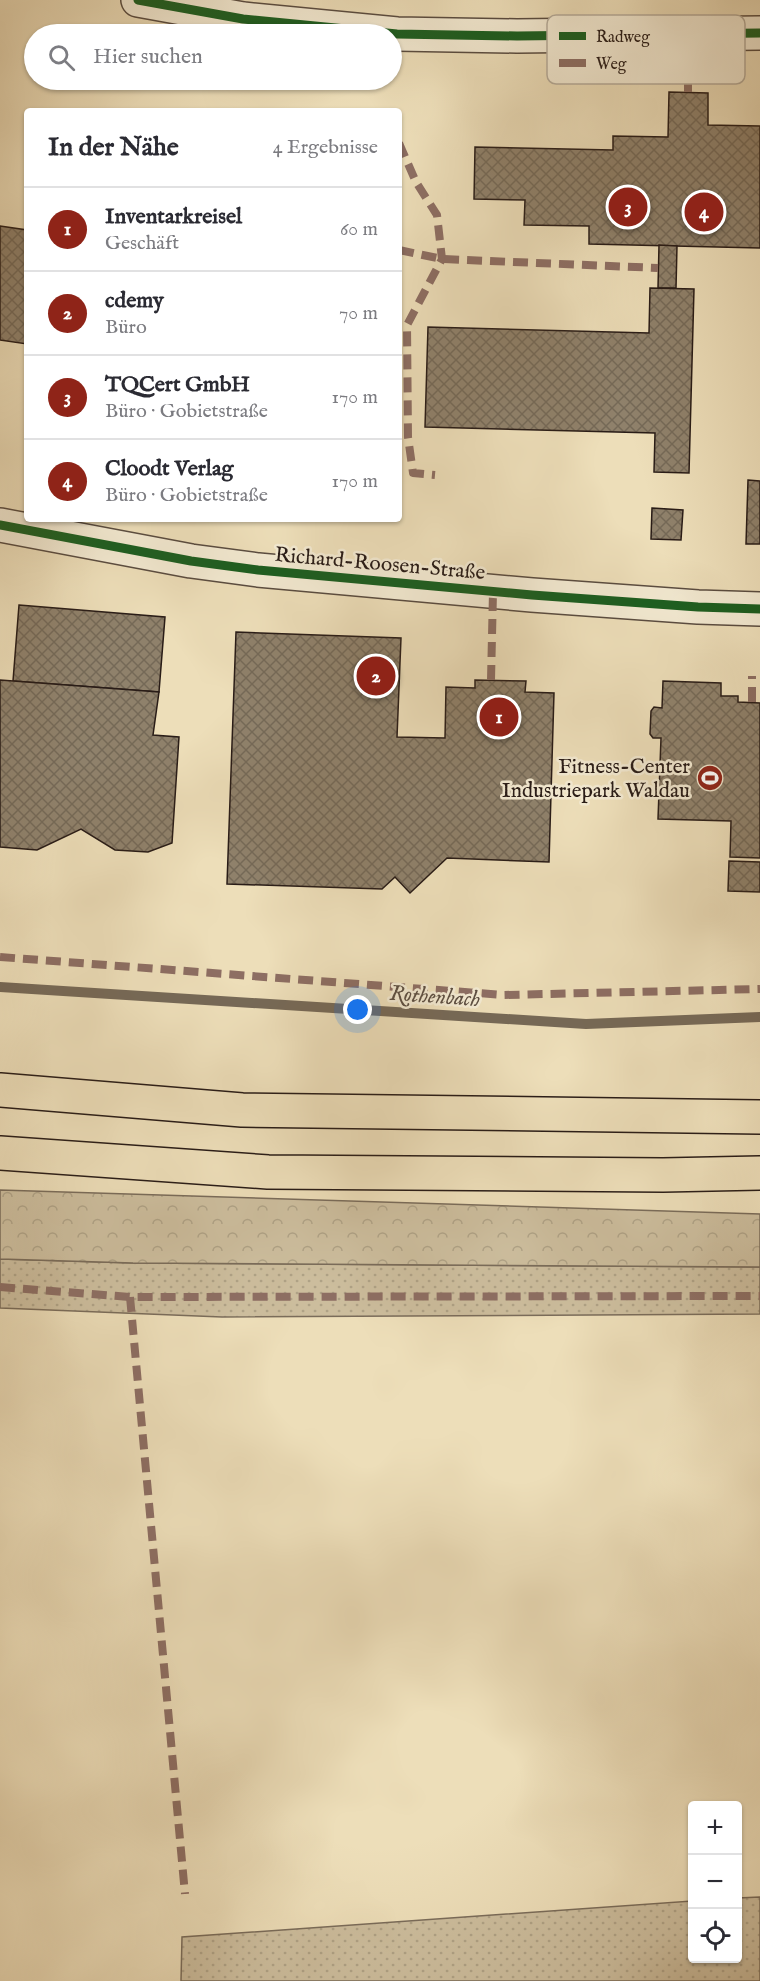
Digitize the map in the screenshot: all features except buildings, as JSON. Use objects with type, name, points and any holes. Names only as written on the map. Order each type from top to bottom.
[{"type":"highway","points":[[0,1090],[242,1110],[760,1117]]},
{"type":"highway","points":[[0,1153],[268,1172],[663,1175],[760,1173]]},
{"type":"street","points":[[138,0],[243,20],[287,24]]},
{"type":"street","points":[[745,33],[760,33]]},
{"type":"street","points":[[402,34],[547,36]]},
{"type":"street","name":"Richard-Roosen-Straße","points":[[0,525],[191,561],[258,570],[543,596],[760,609]]},
{"type":"green space","points":[[0,1190],[760,1214],[760,1267],[133,1263],[0,1259]]},
{"type":"green space","points":[[0,1259],[133,1263],[760,1267],[760,1314],[222,1317],[0,1308]]},
{"type":"green space","points":[[760,1897],[760,1981],[181,1981],[182,1937],[688,1901],[688,1963],[742,1963],[742,1898]]},
{"type":"waterway","name":"Rothenbach","points":[[0,987],[586,1024],[760,1017]]},
{"type":"marked path","points":[[688,84],[688,92]]},
{"type":"marked path","points":[[402,150],[416,182],[437,215],[442,259],[407,325],[408,437],[413,473],[435,475]]},
{"type":"marked path","points":[[402,251],[442,259],[658,268]]},
{"type":"marked path","points":[[491,680],[493,592]]},
{"type":"marked path","points":[[752,676],[752,702]]},
{"type":"marked path","points":[[0,957],[504,995],[760,989]]},
{"type":"marked path","points":[[0,1287],[130,1297],[760,1296]]},
{"type":"marked path","points":[[130,1297],[185,1894]]},
{"type":"cycle path","points":[[138,0],[243,19],[294,24]]},
{"type":"cycle path","points":[[745,33],[760,33]]},
{"type":"cycle path","points":[[402,34],[547,36]]},
{"type":"cycle path","points":[[0,525],[191,561],[258,570],[532,595],[698,607],[760,609]]},
{"type":"place","name":"TQCert GmbH","points":[[628,207]]},
{"type":"place","name":"Cloodt Verlag","points":[[704,212]]},
{"type":"place","name":"cdemy","points":[[376,676]]},
{"type":"place","name":"Inventarkreisel","points":[[499,717]]},
{"type":"place","name":"Fitness-Center Industriepark Waldau","points":[[710,778]]}]
